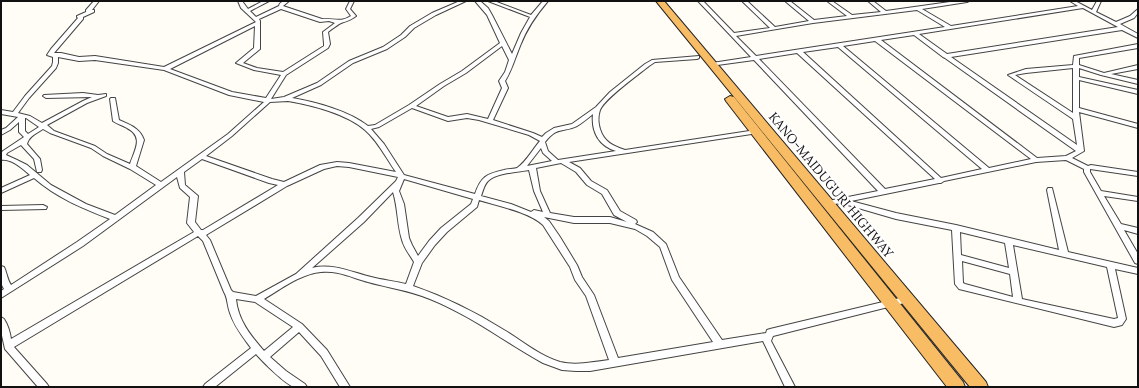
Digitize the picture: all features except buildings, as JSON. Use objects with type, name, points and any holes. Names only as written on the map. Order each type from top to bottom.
[{"type":"highway","name":"KANO-MAIDUGURI HIGHWAY","points":[[652,1],[957,387]]},
{"type":"highway","name":"KANO-MAIDUGURI HIGHWAY","points":[[660,1],[980,387]]},
{"type":"street","points":[[50,55],[65,35],[81,18],[80,17],[92,11],[88,11],[97,1]]},
{"type":"street","points":[[240,1],[243,7],[257,21],[257,49],[239,63],[256,69],[284,74]]},
{"type":"street","points":[[247,11],[267,1]]},
{"type":"street","points":[[165,69],[281,8],[287,1]]},
{"type":"street","points":[[1,295],[80,244],[230,135],[267,101],[284,74],[326,47],[325,32],[339,22],[348,20],[354,16],[348,9],[352,1]]},
{"type":"street","points":[[50,55],[94,58],[165,69],[231,94],[267,101],[285,99],[325,81],[344,65],[385,48],[412,27],[434,14],[464,1]]},
{"type":"street","points":[[477,1],[490,15],[512,60]]},
{"type":"street","points":[[490,1],[533,18]]},
{"type":"street","points":[[490,121],[505,88],[502,81],[539,7],[546,1]]},
{"type":"street","points":[[700,1],[883,192]]},
{"type":"street","points":[[744,1],[773,28]]},
{"type":"street","points":[[787,1],[813,22]]},
{"type":"street","points":[[829,1],[851,18]]},
{"type":"street","points":[[870,1],[886,13]]},
{"type":"street","points":[[732,35],[813,22],[967,1]]},
{"type":"street","points":[[1072,1],[1138,36]]},
{"type":"street","points":[[1093,12],[1098,2]]},
{"type":"street","points":[[712,65],[1083,7]]},
{"type":"street","points":[[281,8],[318,20],[339,22]]},
{"type":"street","points":[[918,8],[950,28]]},
{"type":"street","points":[[1116,24],[1132,17],[1138,10]]},
{"type":"street","points":[[945,56],[1123,28]]},
{"type":"street","points":[[914,33],[1081,151]]},
{"type":"street","points":[[876,39],[1036,160]]},
{"type":"street","points":[[367,128],[375,127],[411,106],[464,72],[503,43]]},
{"type":"street","points":[[839,45],[987,170]]},
{"type":"street","points":[[1081,151],[1076,118],[1076,57],[1138,46]]},
{"type":"street","points":[[798,51],[941,181]]},
{"type":"street","points":[[14,115],[27,97],[54,68],[56,59],[55,56],[50,55]]},
{"type":"street","points":[[518,169],[525,164],[548,134],[556,129],[574,125],[598,108],[612,93],[647,65],[654,61],[697,57]]},
{"type":"street","points":[[1076,118],[1012,75],[1015,72],[1077,66],[1138,82]]},
{"type":"street","points":[[1103,74],[1138,67]]},
{"type":"street","points":[[1077,78],[1138,92]]},
{"type":"street","points":[[46,96],[104,95]]},
{"type":"street","points":[[2,155],[44,127],[97,96]]},
{"type":"street","points":[[113,99],[116,112],[116,122],[130,127],[141,137],[132,167]]},
{"type":"street","points":[[285,99],[335,112],[355,120],[367,128],[400,178]]},
{"type":"street","points":[[411,106],[448,119],[467,116],[490,121],[531,134],[542,141],[545,152],[578,170],[589,183],[605,192],[614,208],[621,216],[647,228],[650,234]]},
{"type":"street","points":[[598,108],[595,119],[603,142],[615,149],[625,152]]},
{"type":"street","points":[[1076,109],[1138,126]]},
{"type":"street","points":[[1,112],[28,117],[52,132],[93,147],[105,155],[132,167],[161,185]]},
{"type":"street","points":[[1,133],[8,129],[22,116]]},
{"type":"street","points":[[22,116],[22,132],[27,138]]},
{"type":"street","points":[[408,288],[418,262],[444,230],[474,205],[482,184],[487,178],[503,171],[559,161],[756,132]]},
{"type":"street","points":[[27,138],[24,144],[37,159],[37,172]]},
{"type":"street","points":[[828,203],[941,181],[1036,160],[1066,158],[1081,151]]},
{"type":"street","points":[[2,155],[37,172],[49,187],[83,206],[98,213],[116,218]]},
{"type":"street","points":[[200,156],[271,181],[285,184]]},
{"type":"street","points":[[1066,158],[1087,168],[1098,168],[1138,174]]},
{"type":"street","points":[[8,346],[285,184],[322,167],[336,164],[349,165],[476,197],[540,218],[546,223],[558,239],[574,267],[578,278],[590,295],[615,363]]},
{"type":"street","points":[[532,167],[537,191],[547,214]]},
{"type":"street","points":[[1087,168],[1086,172],[1137,258]]},
{"type":"street","points":[[180,171],[182,186],[194,196],[195,201],[191,223],[206,240],[228,292],[231,295],[232,307],[235,316],[256,349],[293,382],[302,387]]},
{"type":"street","points":[[1,191],[37,172]]},
{"type":"street","points":[[400,178],[396,191],[400,204],[405,238],[418,262]]},
{"type":"street","points":[[295,278],[360,220],[400,178]]},
{"type":"street","points":[[1050,190],[1064,253]]},
{"type":"street","points":[[1099,193],[1138,199]]},
{"type":"street","points":[[843,201],[896,216],[956,228],[1138,271]]},
{"type":"street","points":[[1,208],[43,207]]},
{"type":"street","points":[[525,212],[547,214],[574,220],[610,220],[637,228],[650,234],[663,246],[675,278],[719,343]]},
{"type":"street","points":[[1117,226],[1138,231]]},
{"type":"street","points":[[956,228],[958,280],[962,287],[1119,323],[1122,319],[1110,264]]},
{"type":"street","points":[[1009,241],[1018,301]]},
{"type":"street","points":[[956,257],[1014,272]]},
{"type":"street","points":[[1,269],[4,281],[9,289]]},
{"type":"street","points":[[257,299],[295,278],[321,269],[337,270],[408,288],[441,299],[462,309],[536,354],[560,366],[591,367],[654,357],[719,343],[768,336],[773,332],[908,299]]},
{"type":"street","points":[[231,295],[257,299],[300,327],[324,353],[345,387]]},
{"type":"street","points":[[1,321],[6,332],[8,346],[44,387]]},
{"type":"street","points":[[264,356],[300,327]]},
{"type":"street","points":[[768,336],[767,341],[790,387]]},
{"type":"street","points":[[208,387],[256,349]]}]
